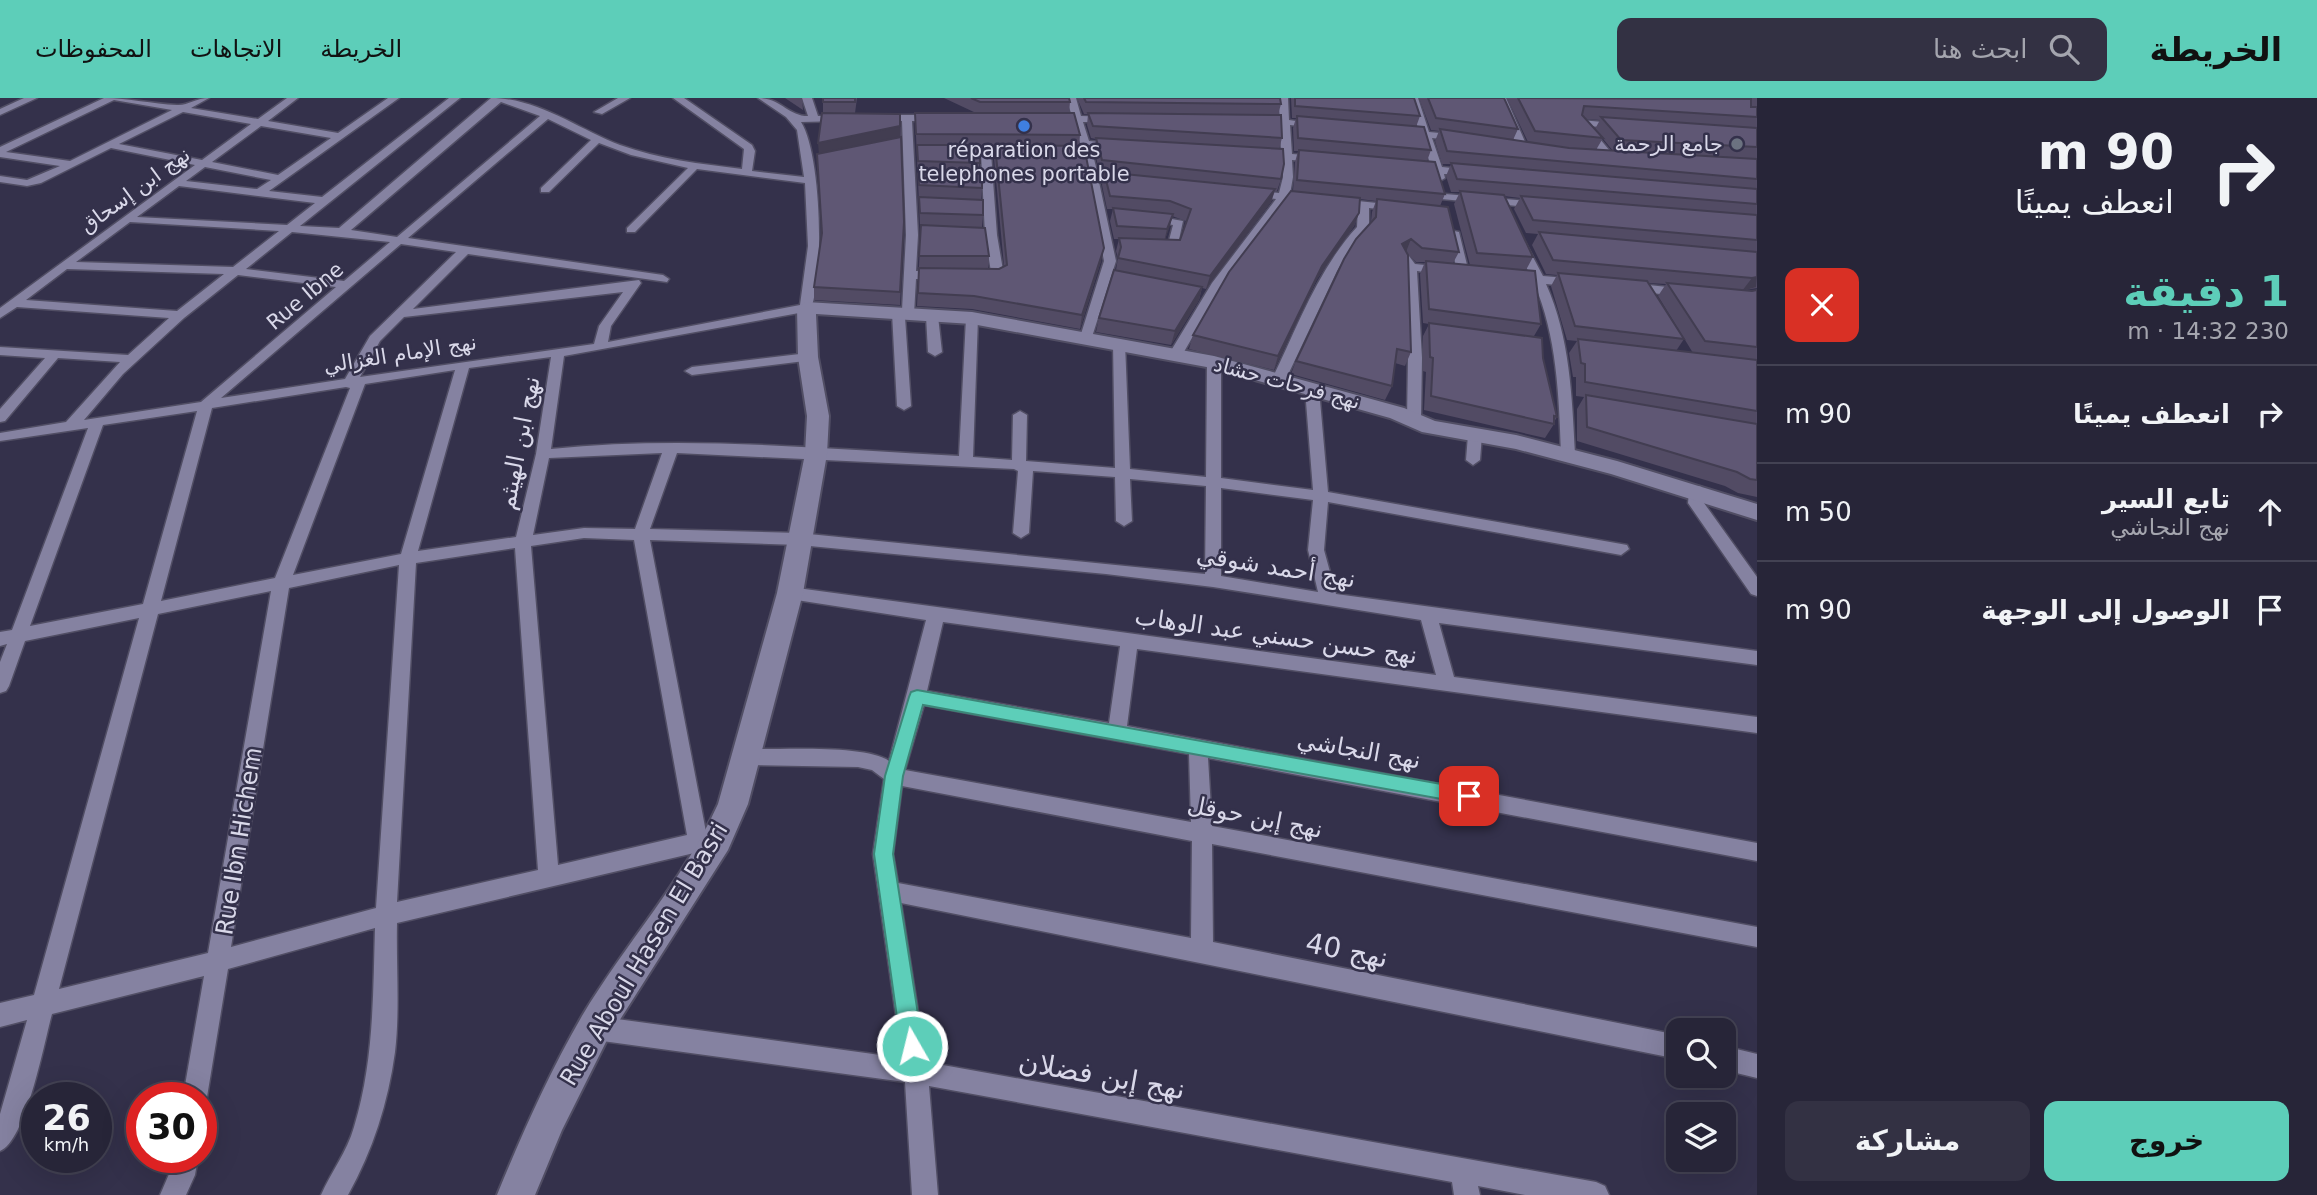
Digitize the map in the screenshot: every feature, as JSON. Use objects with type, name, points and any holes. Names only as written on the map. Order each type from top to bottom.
[{"type":"street","points":[[0,112],[32,98]]},
{"type":"street","points":[[0,152],[111,98]]},
{"type":"street","points":[[117,98],[259,124],[338,135]]},
{"type":"street","points":[[0,179],[32,183],[204,98]]},
{"type":"street","name":"نهج ابن إسحاق","points":[[0,314],[293,98]]},
{"type":"street","points":[[260,192],[394,98]]},
{"type":"street","points":[[69,428],[131,359],[180,315],[456,98]]},
{"type":"street","points":[[342,232],[497,98],[518,100],[634,153],[695,166],[810,181]]},
{"type":"street","points":[[610,98],[623,99]]},
{"type":"street","points":[[678,98],[748,147],[750,151],[746,173]]},
{"type":"street","points":[[763,98],[797,120],[805,140],[814,246],[806,308]]},
{"type":"street","points":[[807,98],[814,118]]},
{"type":"street","points":[[1071,98],[1087,149],[1099,214],[1113,244],[1111,264],[1104,275],[1086,337]]},
{"type":"street","points":[[1176,354],[1204,294],[1284,196],[1288,181],[1282,122],[1283,98]]},
{"type":"street","points":[[1501,98],[1523,150]]},
{"type":"street","points":[[599,112],[623,99]]},
{"type":"street","points":[[1401,99],[1413,99],[1469,273],[1408,262],[1420,329],[1414,419]]},
{"type":"street","name":"Rue Ibne","points":[[206,404],[548,114]]},
{"type":"street","points":[[797,120],[848,118]]},
{"type":"street","points":[[871,118],[946,118]]},
{"type":"street","points":[[904,406],[903,313],[910,275],[912,231],[907,118]]},
{"type":"street","points":[[1035,119],[1121,119]]},
{"type":"street","points":[[1245,120],[1334,127]]},
{"type":"street","points":[[1611,159],[1581,123],[1636,127]]},
{"type":"street","points":[[1387,132],[1476,141]]},
{"type":"street","points":[[545,190],[598,138]]},
{"type":"street","points":[[894,144],[921,152]]},
{"type":"street","points":[[110,145],[279,178]]},
{"type":"street","points":[[1076,153],[1087,149],[1125,147]]},
{"type":"street","points":[[0,152],[71,164]]},
{"type":"street","points":[[973,153],[999,153]]},
{"type":"street","points":[[910,275],[965,276],[998,282],[991,235],[986,153]]},
{"type":"street","points":[[1248,153],[1327,159]]},
{"type":"street","points":[[1599,158],[1624,160]]},
{"type":"street","points":[[807,163],[819,160]]},
{"type":"street","points":[[631,230],[695,166]]},
{"type":"street","points":[[1401,166],[1488,174]]},
{"type":"street","points":[[1094,178],[1143,183]]},
{"type":"street","points":[[910,179],[923,180]]},
{"type":"street","points":[[976,180],[989,181]]},
{"type":"street","points":[[179,183],[325,201]]},
{"type":"street","points":[[1236,191],[1413,210]]},
{"type":"street","points":[[1446,197],[1506,208],[1557,206]]},
{"type":"street","points":[[910,203],[923,204]]},
{"type":"street","points":[[1279,379],[1331,271],[1344,248],[1363,228],[1364,204]]},
{"type":"street","points":[[976,206],[989,207]]},
{"type":"street","points":[[1099,214],[1113,215]]},
{"type":"street","points":[[1140,217],[1167,219],[1179,223],[1171,249],[1143,247]]},
{"type":"street","points":[[130,219],[186,226],[290,227],[342,232],[663,279]]},
{"type":"street","points":[[912,231],[925,232]]},
{"type":"street","points":[[978,234],[991,235]]},
{"type":"street","points":[[1524,238],[1550,307],[1572,402],[1568,454]]},
{"type":"street","name":"Rue Ibn Hichem","points":[[198,1082],[281,584],[354,384],[374,339],[466,249]]},
{"type":"street","points":[[64,265],[237,271],[348,285]]},
{"type":"street","points":[[1104,275],[1122,278]]},
{"type":"street","points":[[600,347],[606,326],[641,276]]},
{"type":"street","points":[[1500,276],[1591,284]]},
{"type":"street","points":[[1617,286],[1647,294],[1705,295]]},
{"type":"street","points":[[398,314],[631,288]]},
{"type":"street","points":[[13,303],[180,315]]},
{"type":"street","name":"نهج فرحات حشاد","points":[[806,308],[972,318],[1176,354],[1279,379],[1414,419],[1430,428],[1568,454],[1697,491],[1757,512]]},
{"type":"street","name":"نهج الإمام الغزالي","points":[[0,437],[463,365],[600,347],[806,308]]},
{"type":"street","name":"Rue Aboul Hasen El Basri","points":[[516,1195],[549,1117],[595,1028],[707,841],[733,804],[789,593],[792,539],[816,454],[818,416],[807,348],[806,308]]},
{"type":"street","points":[[932,316],[935,352]]},
{"type":"street","points":[[966,461],[972,318]]},
{"type":"street","points":[[1119,343],[1124,521]]},
{"type":"street","points":[[692,371],[807,348]]},
{"type":"street","points":[[0,351],[131,359]]},
{"type":"street","name":"نهج ابن الهيثم","points":[[549,878],[523,542],[543,454],[558,352]]},
{"type":"street","points":[[0,418],[56,353]]},
{"type":"street","points":[[1213,362],[1213,581]]},
{"type":"street","points":[[334,1195],[356,1156],[367,1126],[383,1051],[386,915],[408,558],[463,365]]},
{"type":"street","points":[[1312,389],[1321,496],[1316,550],[1329,600]]},
{"type":"street","points":[[0,1139],[10,1122],[206,404]]},
{"type":"street","points":[[1020,415],[1021,533]]},
{"type":"street","points":[[0,686],[96,424]]},
{"type":"street","points":[[1473,460],[1475,435]]},
{"type":"street","points":[[543,454],[610,447],[816,454],[966,461],[1215,482],[1321,496],[1621,548]]},
{"type":"street","points":[[0,1015],[219,961],[386,915],[707,841],[642,534],[671,449]]},
{"type":"street","points":[[1697,491],[1696,503],[1757,590]]},
{"type":"street","name":"نهج أحمد شوقي","points":[[0,639],[408,558],[567,534],[642,534],[792,539],[1213,581],[1429,615],[1757,658]]},
{"type":"street","name":"نهج حسن حسني عبد الوهاب","points":[[789,593],[1757,725]]},
{"type":"street","points":[[925,1195],[916,1072],[883,854],[894,776],[917,697],[936,615]]},
{"type":"street","points":[[1429,615],[1447,684]]},
{"type":"street","points":[[1117,732],[1129,640]]},
{"type":"street","name":"نهج النجاشي","points":[[917,697],[1117,732],[1198,750],[1559,813],[1757,852]]},
{"type":"street","points":[[1198,750],[1202,833],[1202,951]]},
{"type":"street","name":"نهج إبن حوقل","points":[[745,757],[858,759],[877,763],[894,776],[1757,937]]},
{"type":"street","name":"نهج 40","points":[[890,891],[1666,1045]]},
{"type":"street","name":"نهج إبن فضلان","points":[[595,1028],[916,1072],[1465,1183],[1596,1195]]},
{"type":"street","points":[[1736,1061],[1757,1066]]},
{"type":"street","points":[[173,1195],[182,1173]]},
{"type":"building","points":[[823,98],[855,98],[855,102],[823,102]]},
{"type":"building","points":[[971,98],[1069,98],[1070,102],[980,102]]},
{"type":"building","points":[[1084,98],[1280,98],[1281,104],[1086,102]]},
{"type":"building","points":[[1295,98],[1414,98],[1420,116],[1295,106]]},
{"type":"building","points":[[1428,98],[1504,98],[1518,129],[1436,118]]},
{"type":"building","points":[[1518,98],[1751,99],[1751,107],[1757,107],[1757,117],[1584,106],[1582,115],[1603,138],[1535,131]]},
{"type":"building","points":[[822,113],[900,114],[900,126],[818,143]]},
{"type":"building","points":[[915,113],[1074,113],[1080,135],[916,134]]},
{"type":"building","points":[[1088,113],[1281,115],[1282,138],[1093,126]]},
{"type":"building","points":[[1297,116],[1424,127],[1431,150],[1298,138]]},
{"type":"building","points":[[1601,117],[1757,128],[1757,147],[1621,140]]},
{"type":"building","points":[[1440,129],[1569,148],[1757,159],[1757,179],[1447,151]]},
{"type":"building","points":[[901,137],[904,222],[900,292],[814,287],[822,233],[817,154]]},
{"type":"building","points":[[1096,138],[1283,149],[1284,164],[1281,179],[1102,160]]},
{"type":"building","points":[[917,145],[979,145],[980,163],[918,161]]},
{"type":"building","points":[[995,145],[1084,146],[1104,248],[1082,315],[974,296],[918,293],[919,268],[999,269],[1007,265]]},
{"type":"building","points":[[1299,150],[1435,162],[1445,194],[1297,180]]},
{"type":"building","points":[[1451,163],[1757,189],[1757,204],[1457,179]]},
{"type":"building","points":[[918,172],[982,174],[982,188],[919,185]]},
{"type":"building","points":[[1104,172],[1275,189],[1210,276],[1118,258],[1121,247],[1119,238],[1180,240],[1191,209],[1170,201],[1110,196]]},
{"type":"building","points":[[1291,191],[1360,198],[1359,213],[1322,266],[1278,356],[1193,335],[1229,272]]},
{"type":"building","points":[[1460,191],[1504,195],[1533,257],[1477,253]]},
{"type":"building","points":[[1521,196],[1757,215],[1757,240],[1533,220]]},
{"type":"building","points":[[919,197],[983,200],[983,215],[920,213]]},
{"type":"building","points":[[1377,199],[1448,207],[1459,252],[1422,248],[1411,239],[1402,244],[1408,255],[1411,352],[1397,349],[1392,386],[1296,361],[1344,259],[1356,239],[1376,217]]},
{"type":"building","points":[[1113,208],[1173,214],[1167,229],[1117,226]]},
{"type":"building","points":[[921,225],[985,228],[989,256],[919,256]]},
{"type":"building","points":[[1539,232],[1757,252],[1757,277],[1553,260]]},
{"type":"building","points":[[1426,261],[1535,271],[1541,324],[1429,309]]},
{"type":"building","points":[[1114,270],[1202,287],[1175,331],[1099,318]]},
{"type":"building","points":[[1558,273],[1647,281],[1684,339],[1575,326]]},
{"type":"building","points":[[1667,283],[1757,290],[1757,347],[1705,341]]},
{"type":"building","points":[[1429,323],[1542,338],[1543,358],[1557,417],[1554,416],[1554,424],[1431,396],[1433,358],[1430,357]]},
{"type":"building","points":[[1578,339],[1757,360],[1757,411],[1585,382],[1585,364],[1581,363]]},
{"type":"building","points":[[1586,395],[1757,424],[1757,480],[1587,427]]},
{"type":"place","name":"réparation des telephones portable","points":[[1024,126]]},
{"type":"place","name":"جامع الرحمة","points":[[1737,144]]},
{"type":"route","points":[[912,1046],[883,854],[894,776],[917,697],[1089,727],[1198,750],[1469,796]]}]
